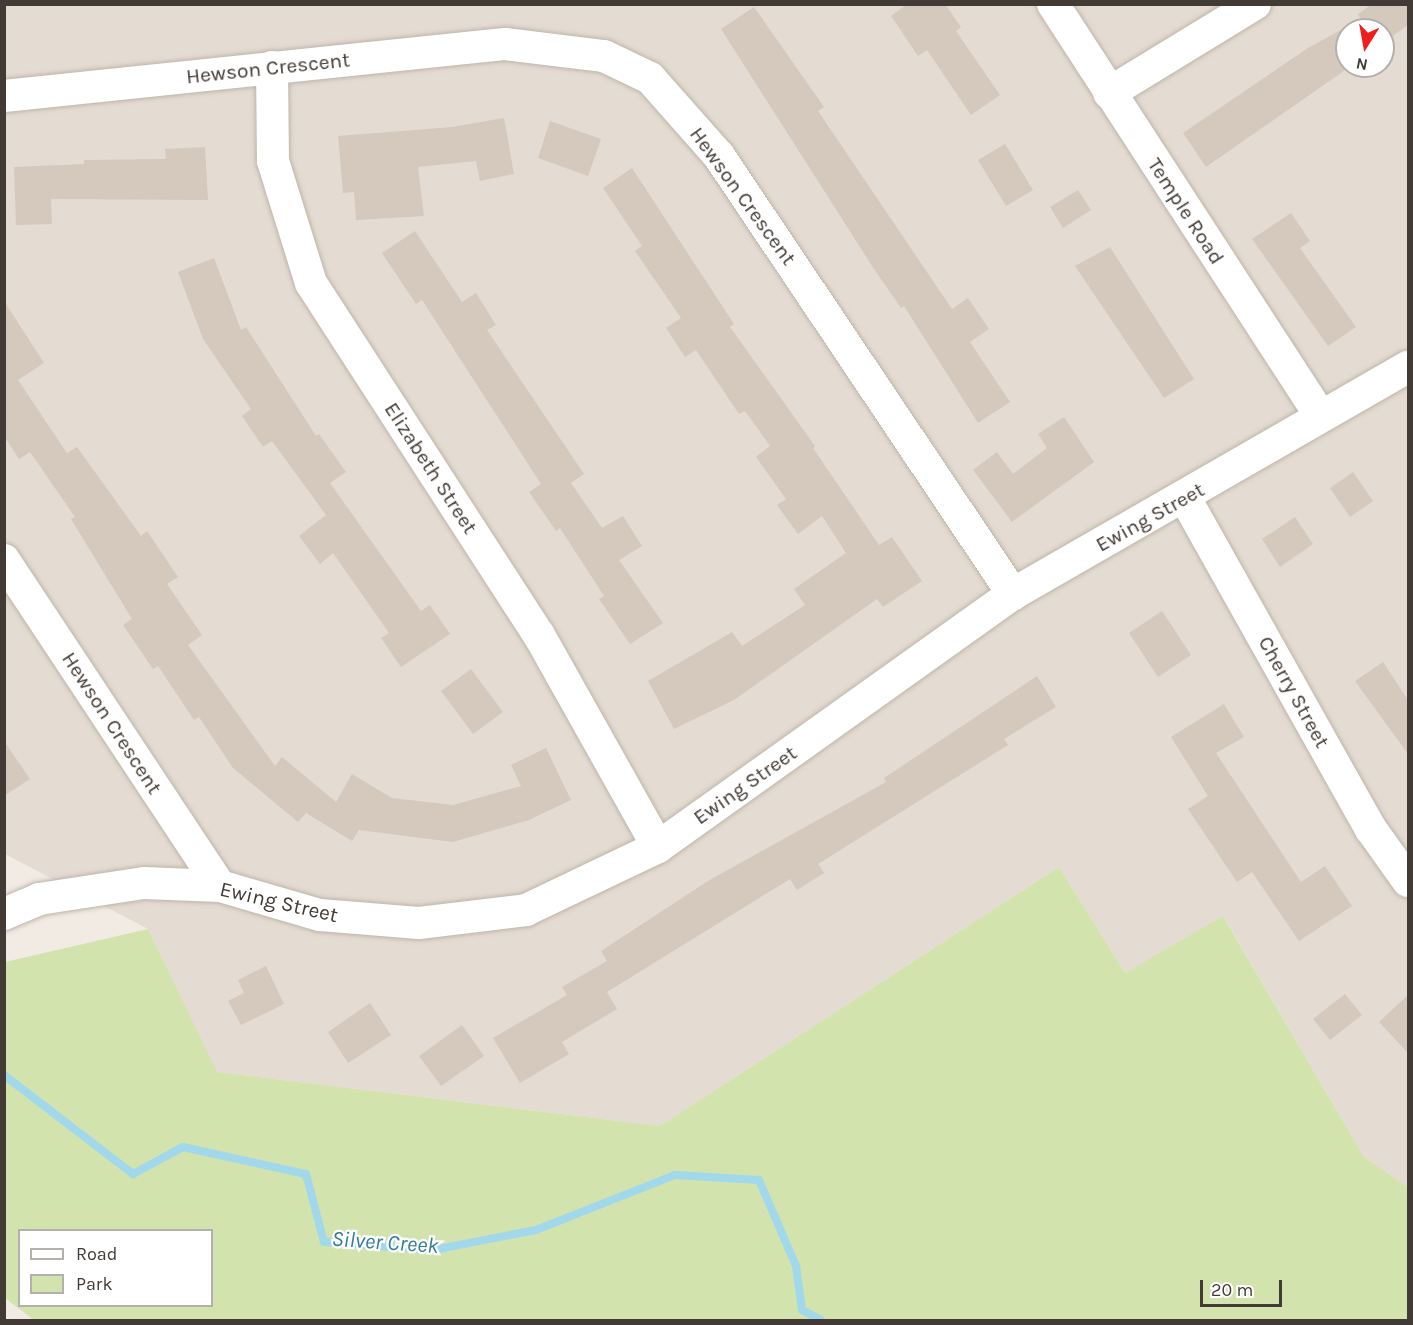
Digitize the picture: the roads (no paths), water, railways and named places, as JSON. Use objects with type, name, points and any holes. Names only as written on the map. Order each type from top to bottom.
[{"type":"street","name":"Temple Road","points":[[1053,4],[1321,416]]},
{"type":"street","points":[[1109,93],[1255,4]]},
{"type":"street","name":"Hewson Crescent","points":[[4,96],[505,44],[604,56],[650,78],[719,156],[1013,594]]},
{"type":"street","name":"Elizabeth Street","points":[[272,67],[273,160],[311,283],[539,635],[658,846]]},
{"type":"street","name":"Ewing Street","points":[[4,914],[39,899],[144,883],[220,886],[320,915],[420,923],[526,910],[658,846],[1013,594],[1185,498],[1321,416],[1408,367]]},
{"type":"street","name":"Cherry Street","points":[[1185,498],[1371,829],[1408,881]]},
{"type":"street","name":"Hewson Crescent","points":[[4,560],[220,886]]},
{"type":"waterway","name":"Silver Creek","points":[[4,1075],[133,1174],[183,1147],[306,1174],[324,1242],[433,1250],[536,1230],[675,1175],[759,1180],[796,1266],[802,1310],[821,1320]]}]
